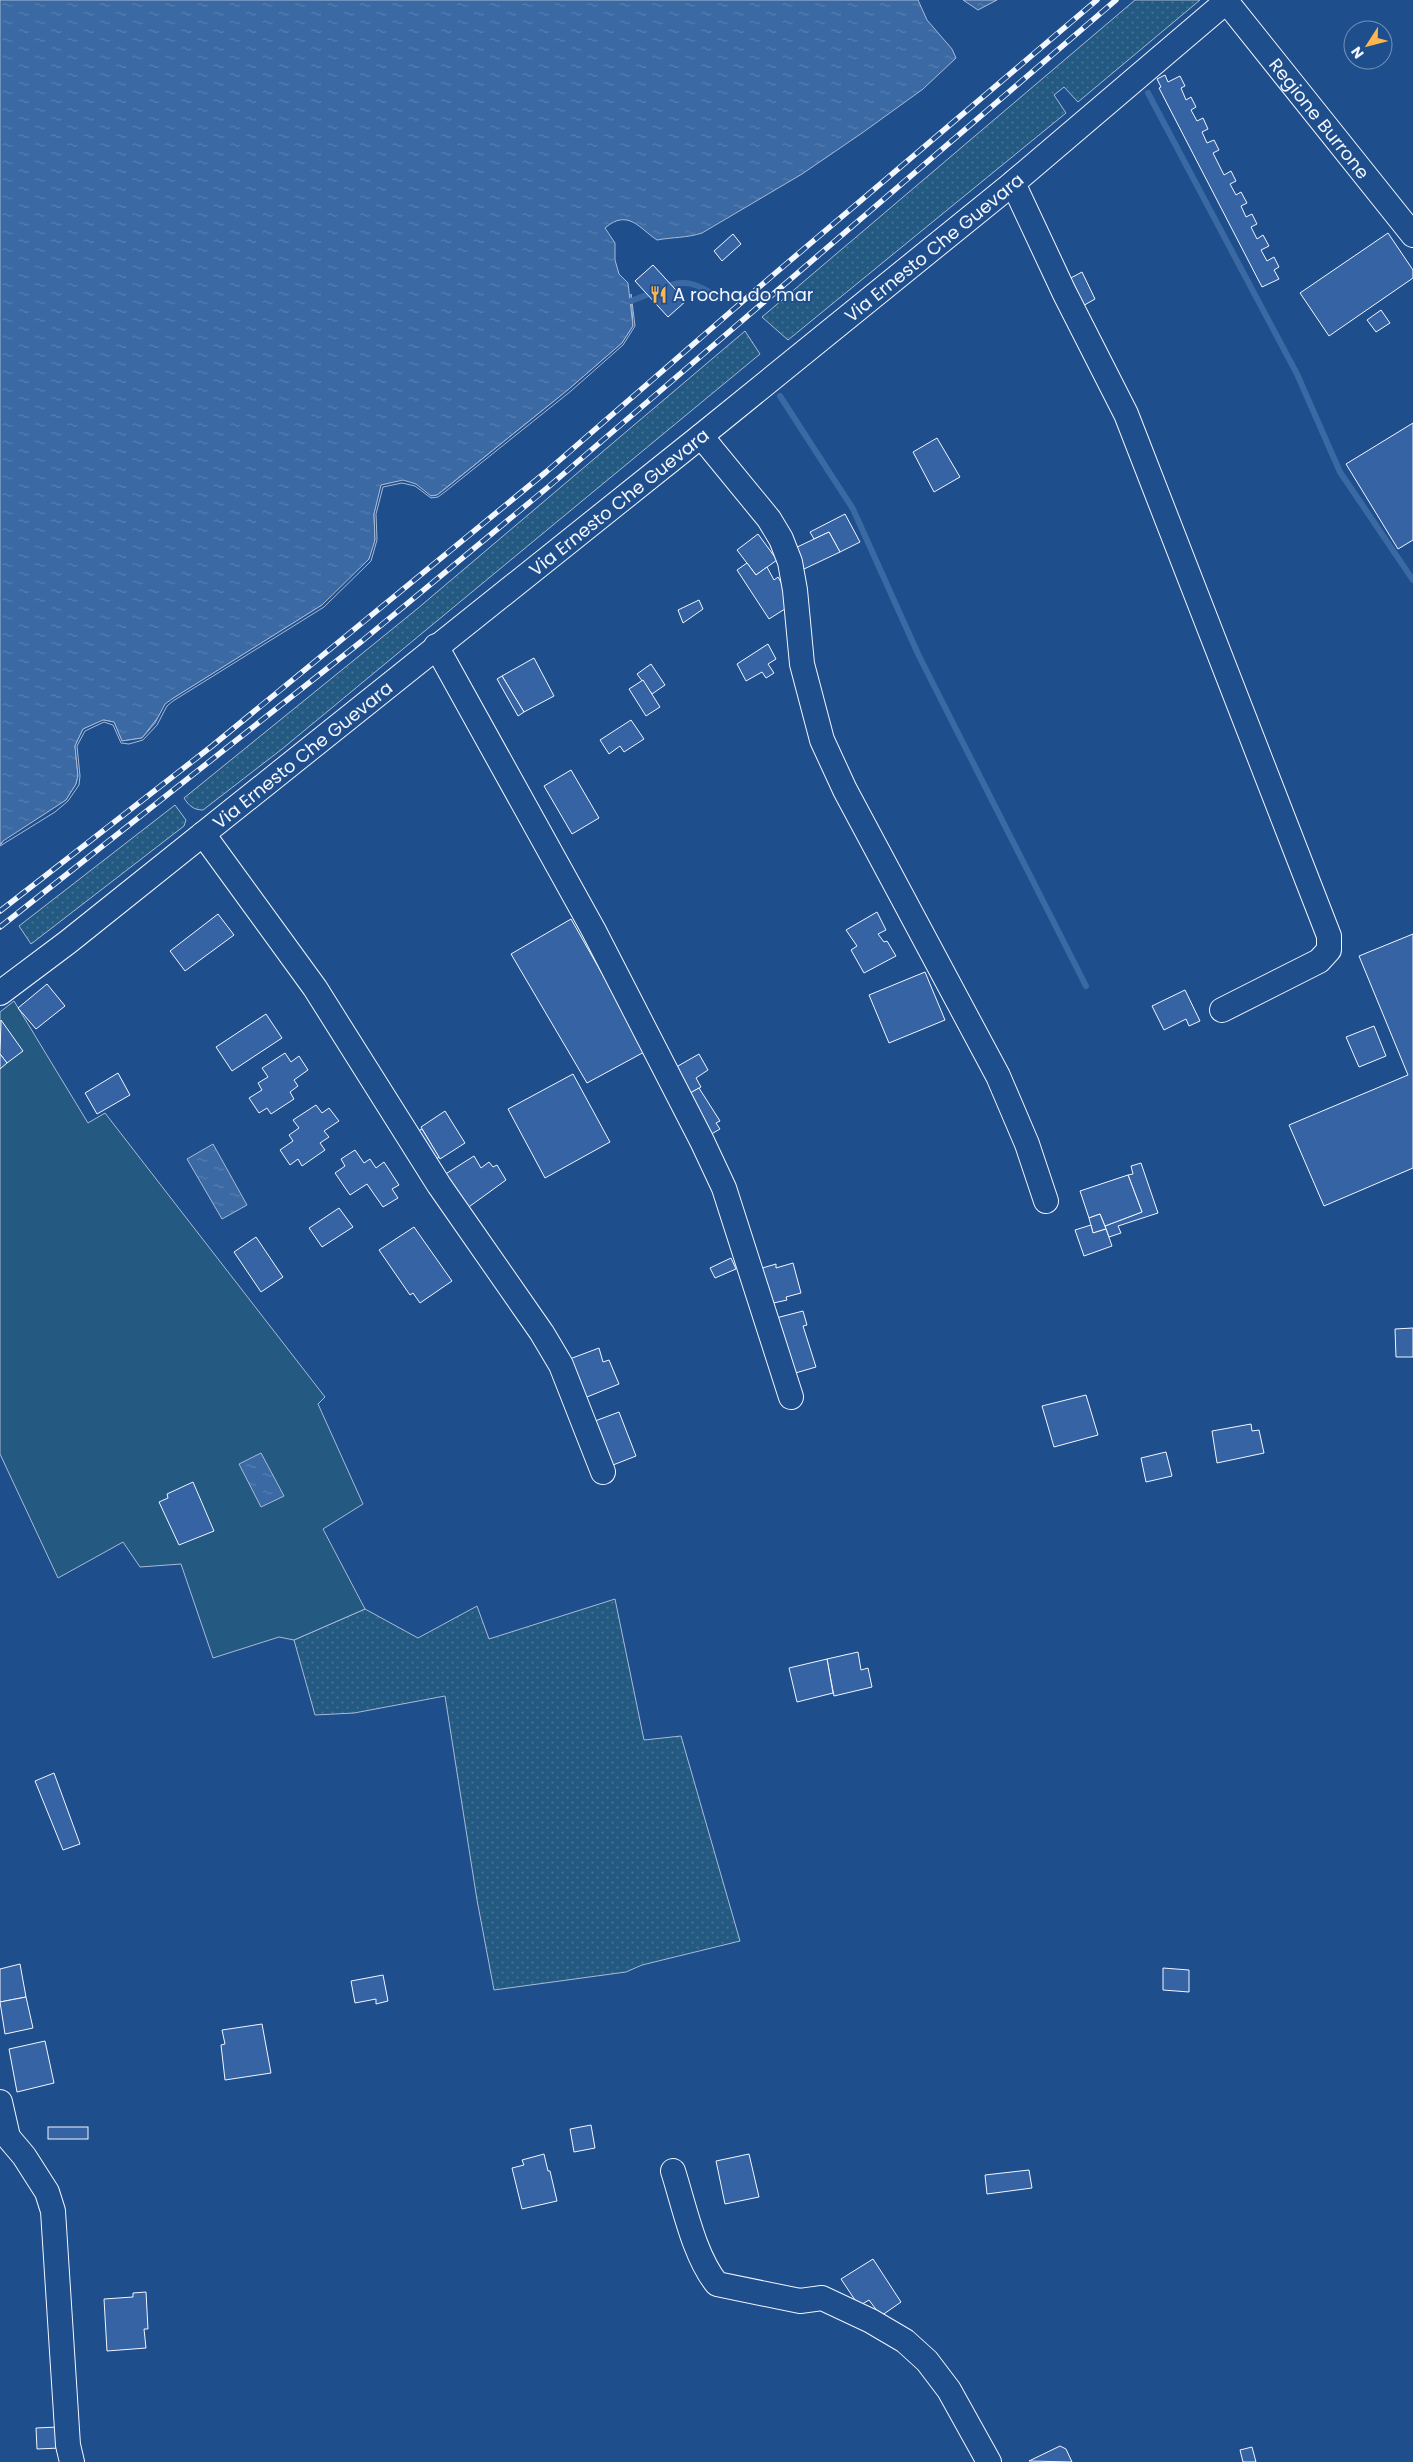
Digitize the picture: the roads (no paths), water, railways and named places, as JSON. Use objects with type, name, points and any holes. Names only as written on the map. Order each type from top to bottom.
[{"type":"street","name":"Via Ernesto Che Guevara","points":[[0,993],[203,834],[701,436],[1013,183],[1227,1]]},
{"type":"street","name":"Regione Burrone","points":[[1227,1],[1413,235]]},
{"type":"street","points":[[1013,183],[1064,292],[1126,414],[1329,936],[1328,950],[1319,961],[1222,1010]]},
{"type":"street","points":[[701,436],[769,519],[781,539],[790,562],[795,590],[802,664],[822,740],[850,798],[998,1076],[1027,1144],[1046,1201]]},
{"type":"street","points":[[436,646],[593,929],[706,1149],[724,1188],[791,1397]]},
{"type":"street","points":[[203,834],[315,988],[439,1185],[542,1333],[561,1365],[603,1472]]},
{"type":"street","points":[[0,2102],[8,2137],[24,2156],[47,2192],[53,2211],[68,2445],[72,2462]]},
{"type":"street","points":[[673,2171],[708,2273],[717,2284],[800,2301],[822,2298],[871,2321],[906,2342],[927,2360],[949,2390],[989,2462]]},
{"type":"water","points":[[0,0],[918,0],[927,20],[952,49],[956,58],[923,89],[862,133],[802,174],[702,233],[657,240],[633,222],[627,220],[613,222],[605,228],[615,243],[615,260],[619,274],[628,283],[633,326],[622,343],[569,389],[437,495],[431,496],[413,484],[404,481],[382,485],[374,514],[375,540],[373,549],[369,559],[360,570],[322,605],[172,699],[142,738],[122,741],[114,722],[104,720],[83,729],[75,746],[78,776],[76,784],[66,800],[0,844]]},
{"type":"water","points":[[963,0],[997,0],[978,10]]},
{"type":"water","points":[[213,1144],[247,1205],[222,1219],[187,1159]]},
{"type":"water","points":[[261,1453],[284,1496],[261,1507],[239,1464]]},
{"type":"waterway","points":[[1148,93],[1297,374],[1340,472],[1413,580]]},
{"type":"waterway","points":[[663,288],[678,283],[685,283],[704,289],[717,297]]},
{"type":"waterway","points":[[631,301],[654,292]]},
{"type":"waterway","points":[[780,396],[853,509],[919,656],[1086,986]]},
{"type":"railway","points":[[0,911],[212,746],[546,472],[772,276],[1097,0]]},
{"type":"railway","points":[[0,927],[362,641],[547,488],[1116,0]]},
{"type":"place","name":"A rocha do mar","points":[[659,294]]}]
